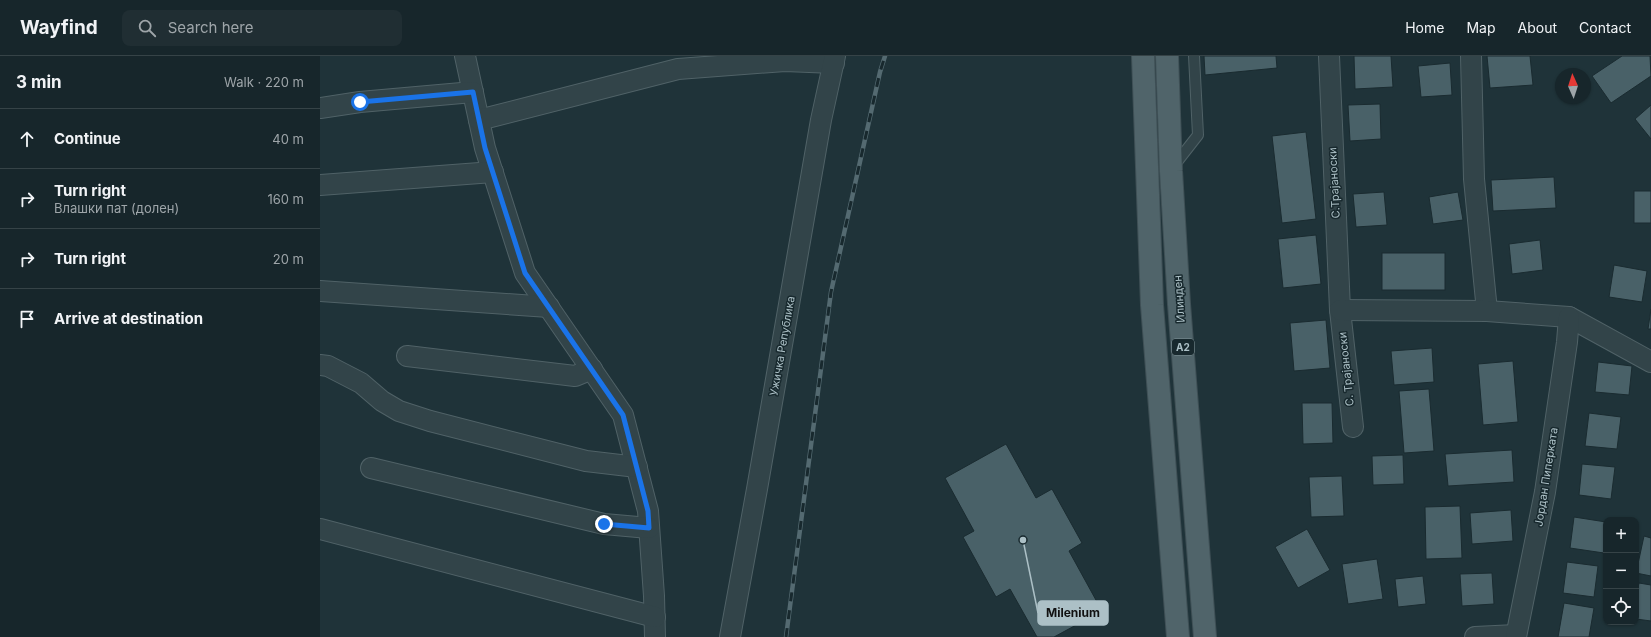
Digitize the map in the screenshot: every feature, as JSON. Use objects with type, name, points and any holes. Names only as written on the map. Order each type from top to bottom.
[{"type":"main road","name":"A2","points":[[1143,56],[1152,305],[1178,637]]},
{"type":"main road","name":"Илинден","points":[[1167,56],[1171,171],[1205,637]]},
{"type":"street","points":[[465,56],[485,148],[525,273],[623,415],[648,511],[655,637]]},
{"type":"street","name":"С.Трајаноски","points":[[1329,56],[1340,310]]},
{"type":"street","points":[[1471,56],[1474,179],[1487,311]]},
{"type":"street","points":[[479,120],[678,69],[785,61],[834,60]]},
{"type":"street","name":"Ужичка Република","points":[[730,637],[757,489],[820,120],[834,60]]},
{"type":"street","points":[[320,108],[360,102],[473,92]]},
{"type":"street","points":[[320,185],[493,172]]},
{"type":"street","points":[[320,291],[549,307]]},
{"type":"street","points":[[1340,310],[1487,311],[1569,316],[1651,362]]},
{"type":"street","name":"С. Трајаноски","points":[[1340,310],[1353,427]]},
{"type":"street","name":"Јордан Пиперката","points":[[1516,636],[1545,492],[1567,342],[1569,316]]},
{"type":"street","points":[[407,356],[574,376],[592,369]]},
{"type":"street","points":[[320,365],[328,366],[361,383],[382,401],[399,411],[430,421],[586,461],[637,467]]},
{"type":"street","points":[[371,468],[604,524],[649,528]]},
{"type":"street","points":[[320,529],[654,617]]},
{"type":"street","points":[[1475,637],[1516,636]]},
{"type":"lane","points":[[1171,171],[1198,135],[1194,56]]},
{"type":"building","points":[[1204,56],[1276,56],[1277,68],[1205,75]]},
{"type":"building","points":[[1354,56],[1391,56],[1393,87],[1355,89]]},
{"type":"building","points":[[1487,56],[1530,56],[1533,85],[1490,88]]},
{"type":"building","points":[[1622,56],[1650,56],[1651,76],[1611,103],[1592,76]]},
{"type":"building","points":[[1450,63],[1452,95],[1421,97],[1418,66]]},
{"type":"building","points":[[1380,104],[1381,139],[1350,141],[1348,105]]},
{"type":"building","points":[[1651,105],[1651,139],[1635,119]]},
{"type":"building","points":[[1306,132],[1316,219],[1282,223],[1272,136]]},
{"type":"building","points":[[1554,177],[1556,208],[1493,211],[1491,180]]},
{"type":"building","points":[[1634,191],[1651,191],[1651,223],[1634,223]]},
{"type":"building","points":[[1384,192],[1387,225],[1356,227],[1353,194]]},
{"type":"building","points":[[1458,192],[1463,220],[1433,224],[1429,197]]},
{"type":"building","points":[[1316,235],[1321,284],[1283,288],[1278,239]]},
{"type":"building","points":[[1540,240],[1543,270],[1512,274],[1509,244]]},
{"type":"building","points":[[1382,253],[1445,253],[1445,290],[1382,290]]},
{"type":"building","points":[[1614,265],[1647,271],[1642,302],[1609,297]]},
{"type":"building","points":[[1651,309],[1651,329],[1648,329]]},
{"type":"building","points":[[1326,320],[1330,368],[1294,371],[1290,323]]},
{"type":"building","points":[[1432,348],[1434,382],[1394,385],[1391,351]]},
{"type":"building","points":[[1513,361],[1518,422],[1483,425],[1478,364]]},
{"type":"building","points":[[1598,362],[1632,366],[1629,395],[1595,392]]},
{"type":"building","points":[[1429,389],[1434,451],[1404,453],[1399,391]]},
{"type":"building","points":[[1302,403],[1332,403],[1333,443],[1303,444]]},
{"type":"building","points":[[1589,413],[1621,417],[1617,449],[1585,446]]},
{"type":"building","points":[[1006,444],[1036,498],[1052,489],[1082,543],[1069,551],[1102,611],[1054,637],[1037,637],[1010,589],[996,597],[963,537],[974,531],[945,478]]},
{"type":"building","points":[[1512,450],[1514,482],[1448,486],[1445,454]]},
{"type":"building","points":[[1403,455],[1404,484],[1373,485],[1372,456]]},
{"type":"building","points":[[1582,464],[1615,467],[1611,499],[1579,495]]},
{"type":"building","points":[[1342,476],[1344,516],[1311,517],[1309,477]]},
{"type":"building","points":[[1460,506],[1462,558],[1426,559],[1425,507]]},
{"type":"building","points":[[1511,510],[1513,541],[1472,544],[1470,513]]},
{"type":"building","points":[[1574,517],[1603,522],[1603,553],[1570,548]]},
{"type":"building","points":[[1307,529],[1330,570],[1298,588],[1275,547]]},
{"type":"building","points":[[1644,536],[1651,538],[1651,576],[1639,574],[1639,559]]},
{"type":"building","points":[[1377,559],[1383,599],[1348,604],[1342,564]]},
{"type":"building","points":[[1567,562],[1598,566],[1594,597],[1563,593]]},
{"type":"building","points":[[1492,573],[1494,604],[1462,606],[1460,574]]},
{"type":"building","points":[[1423,576],[1426,604],[1398,607],[1395,579]]},
{"type":"building","points":[[1639,583],[1651,585],[1651,621],[1639,619]]},
{"type":"building","points":[[1564,603],[1594,608],[1589,637],[1558,637]]},
{"type":"railway","points":[[786,637],[831,292],[880,72],[885,56]]},
{"type":"place","name":"Milenium","points":[[1023,540]]},
{"type":"route","points":[[360,102],[473,92],[485,148],[525,273],[623,415],[648,511],[649,528],[604,524]]}]
